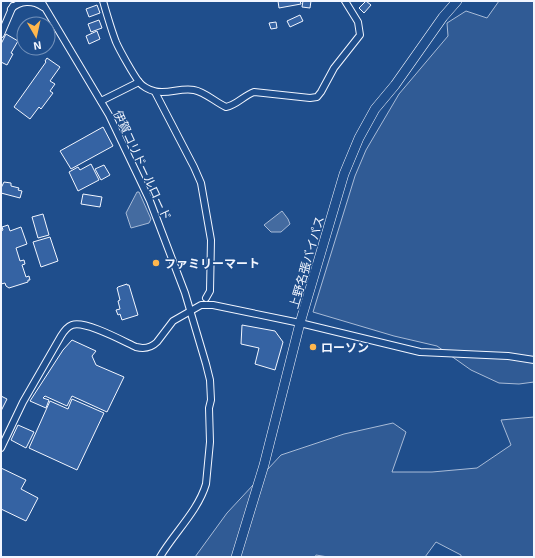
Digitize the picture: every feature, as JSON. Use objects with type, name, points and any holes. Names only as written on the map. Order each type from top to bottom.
[{"type":"highway","name":"上野名張バイパス","points":[[236,557],[264,465],[300,323],[344,174],[359,138],[375,109],[395,85],[443,17],[457,1]]},
{"type":"street","points":[[1,34],[11,9],[16,1]]},
{"type":"street","points":[[11,9],[16,4],[30,1],[46,9]]},
{"type":"street","name":"伊賀コリドールロード","points":[[41,1],[101,101],[150,201],[185,293],[210,380],[210,442],[208,476],[204,491],[201,498],[160,557]]},
{"type":"street","points":[[103,1],[117,44],[139,82],[155,92],[173,92],[183,89],[193,90],[203,93],[215,102],[226,107],[236,104],[254,92],[310,98],[317,97],[334,68],[360,34],[358,22],[345,1]]},
{"type":"street","points":[[101,101],[139,82]]},
{"type":"street","points":[[155,92],[201,183],[211,240],[210,291],[206,298]]},
{"type":"street","points":[[1,448],[35,380],[65,329],[73,324],[86,325],[136,347],[146,348],[157,342],[173,321],[201,305],[213,305],[300,323],[420,352],[508,356],[534,360]]},
{"type":"shaded area","points":[[499,1],[534,1],[534,382],[519,384],[499,383],[471,370],[437,346],[394,336],[313,312],[355,176],[366,150],[399,94],[448,36],[447,23],[466,11],[487,18]]},
{"type":"shaded area","points":[[137,192],[139,192],[151,219],[149,223],[131,228],[126,213]]},
{"type":"shaded area","points":[[282,211],[290,224],[281,232],[271,232],[264,225]]},
{"type":"shaded area","points":[[534,417],[534,557],[461,557],[461,555],[436,542],[425,557],[328,557],[316,555],[315,557],[195,557],[227,513],[281,455],[344,434],[393,423],[406,432],[392,472],[432,472],[477,468],[511,445],[501,420]]},
{"type":"building","points":[[278,1],[300,1],[301,4],[279,8]]},
{"type":"building","points":[[303,1],[311,1],[310,8],[302,7]]},
{"type":"building","points":[[366,1],[371,5],[364,13],[359,8]]},
{"type":"building","points":[[97,5],[100,13],[89,17],[86,9]]},
{"type":"building","points":[[300,15],[303,21],[290,27],[287,21]]},
{"type":"building","points":[[99,20],[102,28],[91,32],[88,24]]},
{"type":"building","points":[[276,22],[277,28],[271,29],[269,23]]},
{"type":"building","points":[[97,31],[100,39],[89,44],[86,36]]},
{"type":"building","points":[[6,34],[16,40],[16,44],[11,53],[13,54],[7,65],[1,62],[1,44]]},
{"type":"building","points":[[47,58],[60,67],[50,81],[55,84],[50,91],[53,93],[41,109],[39,107],[30,119],[14,107],[46,62],[45,61]]},
{"type":"building","points":[[103,127],[113,146],[71,169],[60,151]]},
{"type":"building","points":[[91,164],[99,180],[78,191],[69,172],[78,167],[80,170]]},
{"type":"building","points":[[104,165],[110,175],[101,180],[95,169]]},
{"type":"building","points":[[4,182],[11,183],[11,186],[19,188],[18,190],[22,191],[20,198],[1,193],[1,188]]},
{"type":"building","points":[[83,194],[102,197],[100,207],[81,204]]},
{"type":"building","points":[[43,214],[49,235],[38,238],[32,217]]},
{"type":"building","points":[[8,225],[10,231],[21,227],[27,244],[16,248],[20,261],[24,260],[25,264],[22,265],[26,277],[29,276],[30,280],[9,288],[5,283],[1,284],[1,231],[3,230],[2,227]]},
{"type":"building","points":[[50,237],[58,261],[41,267],[33,242]]},
{"type":"building","points":[[127,284],[129,285],[138,315],[122,320],[120,314],[118,315],[116,310],[120,309],[118,301],[120,300],[117,288]]},
{"type":"building","points":[[242,325],[275,331],[283,342],[275,370],[255,364],[259,348],[241,344]]},
{"type":"building","points":[[72,340],[96,351],[92,356],[96,365],[124,377],[107,412],[72,396],[67,406],[45,396],[43,398],[49,400],[46,408],[30,401],[63,350]]},
{"type":"building","points":[[1,396],[7,399],[1,411]]},
{"type":"building","points":[[72,399],[104,413],[77,470],[29,448],[50,401],[68,409]]},
{"type":"building","points":[[18,425],[34,432],[26,448],[11,440]]},
{"type":"building","points":[[1,468],[26,480],[21,489],[38,498],[26,521],[1,509]]},
{"type":"place","name":"ファミリーマート","points":[[156,263]]},
{"type":"place","name":"ローソン","points":[[313,347]]}]
